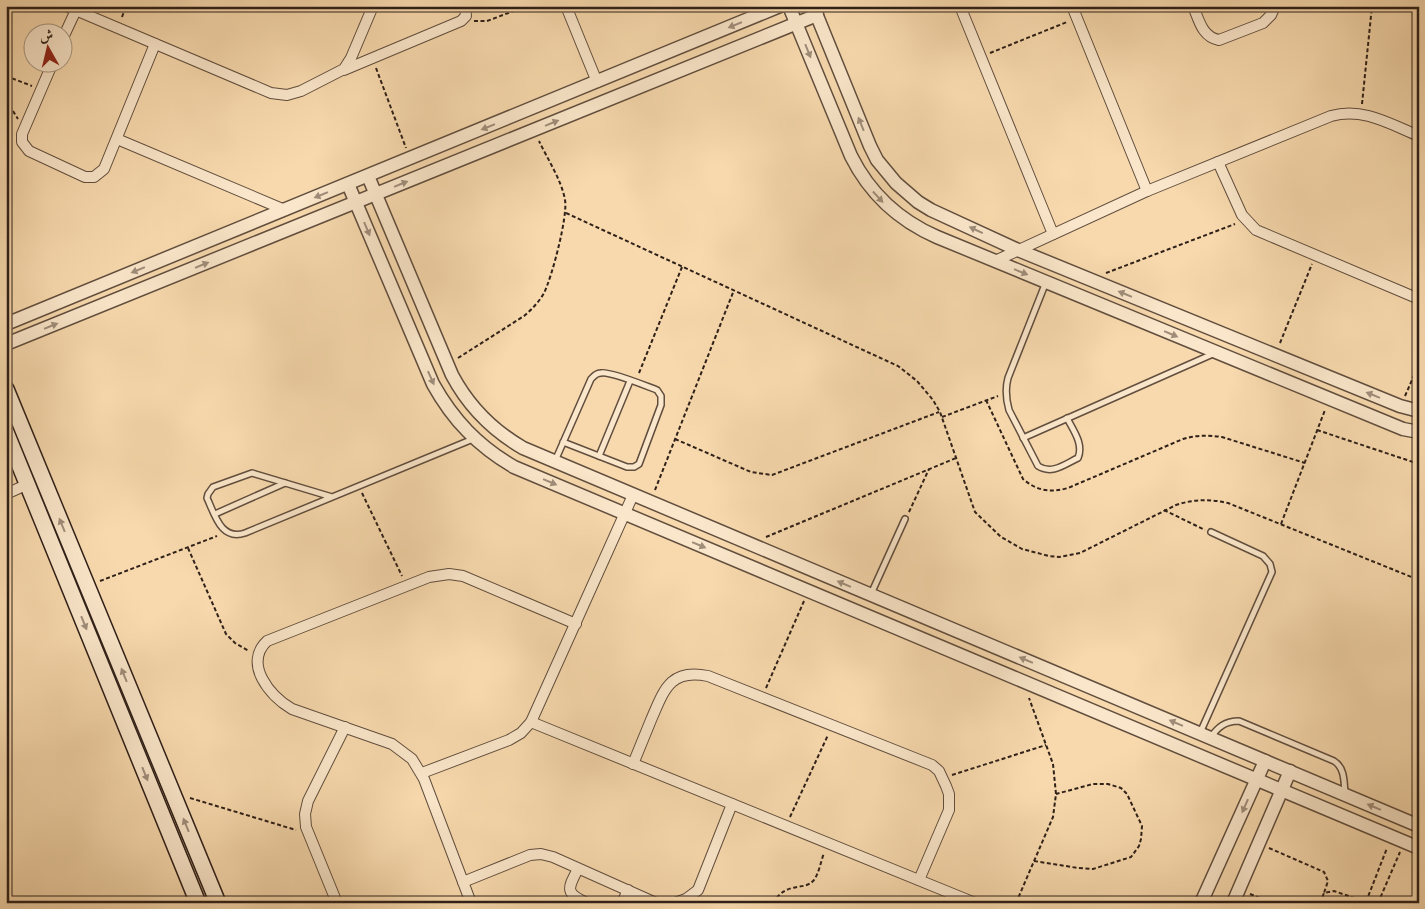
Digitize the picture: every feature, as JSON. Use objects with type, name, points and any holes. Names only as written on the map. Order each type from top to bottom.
[{"type":"main road","points":[[6,389],[218,903]]},
{"type":"main road","points":[[6,432],[198,903]]},
{"type":"main road","points":[[71,592],[87,586]]},
{"type":"main road","points":[[181,862],[199,856]]},
{"type":"street","points":[[339,72],[348,64],[373,6]]},
{"type":"street","points":[[566,6],[597,82]]},
{"type":"street","points":[[6,324],[780,6]]},
{"type":"street","points":[[790,6],[850,156],[869,186],[893,211],[922,230],[995,261],[1403,429],[1419,432]]},
{"type":"street","points":[[960,6],[1053,234]]},
{"type":"street","points":[[1072,6],[1147,191]]},
{"type":"street","points":[[1193,6],[1205,34],[1218,40],[1263,22],[1271,15],[1275,6]]},
{"type":"street","points":[[67,22],[71,8],[271,93],[287,95],[460,21],[465,11]]},
{"type":"street","points":[[6,344],[796,23],[815,11],[870,146],[886,172],[918,202],[1018,250],[1400,406],[1419,411]]},
{"type":"street","points":[[49,72],[24,130],[22,142],[29,151],[90,178],[102,172],[155,44]]},
{"type":"street","points":[[995,261],[1147,191],[1331,116],[1361,113],[1419,136]]},
{"type":"street","points":[[117,139],[285,210]]},
{"type":"street","points":[[1218,162],[1245,220],[1263,233],[1419,299]]},
{"type":"street","points":[[368,176],[460,389],[488,424],[523,448],[1416,825]]},
{"type":"street","points":[[348,184],[433,384],[452,415],[474,439],[514,467],[1419,848]]},
{"type":"street","points":[[6,494],[28,484]]},
{"type":"street","points":[[422,773],[509,740],[531,722],[633,495]]},
{"type":"street","points":[[471,903],[422,773],[406,753],[392,744],[292,709],[276,697],[266,684],[258,669],[258,653],[268,641],[442,574],[463,576],[576,624]]},
{"type":"street","points":[[909,633],[917,614]]},
{"type":"street","points":[[633,764],[665,689],[677,679],[692,674],[708,676],[932,765],[943,778],[949,794],[949,810],[919,880]]},
{"type":"street","points":[[531,722],[975,903]]},
{"type":"street","points":[[337,903],[308,833],[305,814],[308,802],[345,727]]},
{"type":"street","points":[[1201,903],[1265,761]]},
{"type":"street","points":[[1233,903],[1290,771]]},
{"type":"street","points":[[675,903],[686,899],[698,890],[732,804]]},
{"type":"street","points":[[463,882],[536,854],[547,855],[656,903]]},
{"type":"street","points":[[578,868],[570,886],[570,891],[575,898],[587,903]]},
{"type":"street","points":[[622,903],[628,890]]},
{"type":"lane","points":[[1046,282],[1008,378],[1006,393],[1009,410],[1023,438],[1038,466],[1045,470],[1053,470],[1078,458],[1080,454],[1080,445],[1067,418]]},
{"type":"lane","points":[[1023,438],[1215,353]]},
{"type":"lane","points":[[555,462],[563,442],[594,376],[603,372],[657,390],[661,396],[662,400],[639,464],[634,467],[627,467],[563,442]]},
{"type":"lane","points":[[599,456],[633,382]]},
{"type":"lane","points":[[332,497],[252,473],[213,487],[207,498],[220,526],[226,532],[236,535],[245,533],[474,439]]},
{"type":"lane","points":[[215,514],[285,483]]},
{"type":"lane","points":[[871,595],[905,520]]},
{"type":"lane","points":[[1205,735],[1272,572],[1270,564],[1263,556],[1211,532]]},
{"type":"lane","points":[[1205,735],[1230,722],[1239,721],[1334,761],[1340,764],[1342,770],[1345,795]]},
{"type":"lane","points":[[1416,825],[1419,808]]},
{"type":"path","points":[[465,11],[473,20],[487,22],[527,6]]},
{"type":"path","points":[[1361,113],[1372,6]]},
{"type":"path","points":[[981,57],[1077,18]]},
{"type":"path","points":[[373,58],[410,158]]},
{"type":"path","points":[[6,76],[41,89]]},
{"type":"path","points":[[6,100],[24,130]]},
{"type":"path","points":[[448,365],[533,309],[540,300],[547,285],[566,213],[564,194],[534,130]]},
{"type":"path","points":[[566,213],[898,366],[917,380],[940,412],[975,512],[1001,537],[1022,549],[1040,555],[1059,557],[1080,554],[1164,510],[1186,502],[1218,501],[1228,503],[1419,580]]},
{"type":"path","points":[[1090,280],[1245,220]]},
{"type":"path","points":[[1275,355],[1315,255]]},
{"type":"path","points":[[633,382],[682,267]]},
{"type":"path","points":[[650,502],[734,290]]},
{"type":"path","points":[[1400,406],[1419,364]]},
{"type":"path","points":[[942,417],[1006,393]]},
{"type":"path","points":[[1281,524],[1329,399]]},
{"type":"path","points":[[986,400],[1023,479],[1032,486],[1045,491],[1068,488],[1193,436],[1222,438],[1305,462]]},
{"type":"path","points":[[675,439],[750,472],[772,475],[940,412]]},
{"type":"path","points":[[1317,430],[1419,464]]},
{"type":"path","points":[[750,544],[956,458]]},
{"type":"path","points":[[905,520],[929,469]]},
{"type":"path","points":[[359,486],[407,586]]},
{"type":"path","points":[[1164,510],[1211,532]]},
{"type":"path","points":[[87,586],[226,532]]},
{"type":"path","points":[[187,547],[226,634],[240,646],[258,653]]},
{"type":"path","points":[[762,697],[808,591]]},
{"type":"path","points":[[1016,903],[1053,817],[1056,794],[1055,774],[1023,682]]},
{"type":"path","points":[[786,826],[832,725]]},
{"type":"path","points":[[943,778],[1046,745]]},
{"type":"path","points":[[1034,860],[1085,869],[1099,868],[1131,857],[1142,840],[1142,826],[1127,794],[1121,788],[1108,784],[1093,784],[1056,794]]},
{"type":"path","points":[[173,794],[308,833]]},
{"type":"path","points":[[1324,893],[1334,891],[1367,903],[1392,837]]},
{"type":"path","points":[[773,903],[783,891],[807,885],[814,879],[827,842]]},
{"type":"path","points":[[1378,903],[1404,842]]},
{"type":"path","points":[[1258,844],[1322,870],[1326,874],[1328,881],[1320,903]]},
{"type":"path","points":[[1238,889],[1272,903]]},
{"type":"path","points":[[1351,897],[1357,903]]}]
